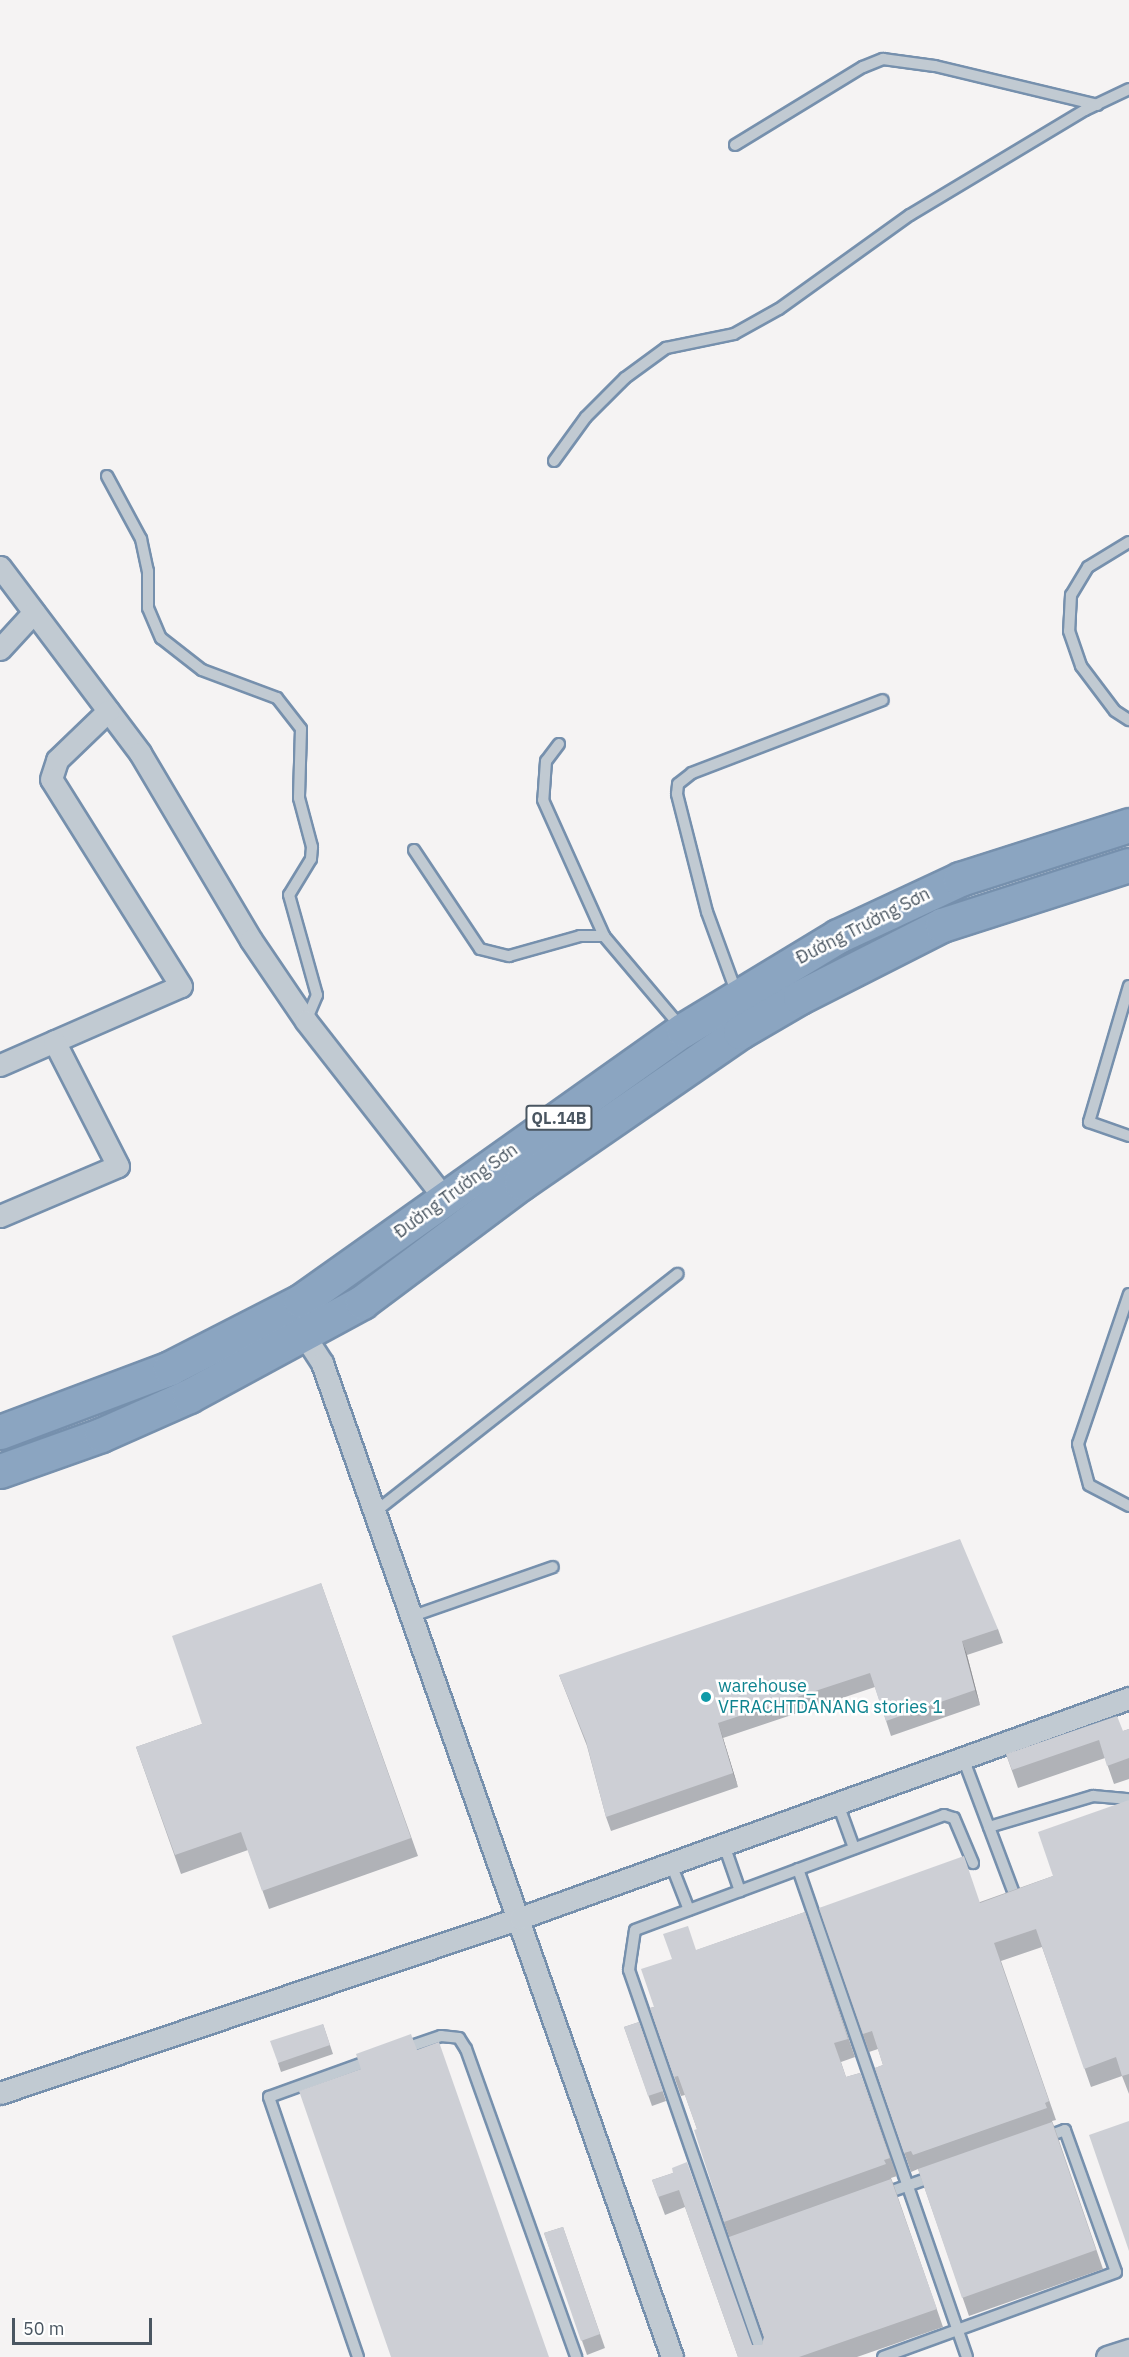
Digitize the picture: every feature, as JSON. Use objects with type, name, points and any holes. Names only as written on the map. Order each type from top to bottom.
[{"type":"highway","name":"Đường Trường Sơn","points":[[0,1432],[170,1368],[269,1320],[334,1280],[683,1030],[737,995],[838,936],[927,892],[1129,825]]},
{"type":"highway","name":"Đường Trường Sơn","points":[[0,1471],[101,1435],[189,1396],[362,1302],[521,1183],[740,1032],[800,997],[942,925],[1129,865]]},
{"type":"street","points":[[0,567],[140,753],[251,940],[306,1021],[445,1199]]},
{"type":"street","points":[[0,649],[34,612]]},
{"type":"street","points":[[0,1065],[181,986],[51,779],[57,760],[108,711]]},
{"type":"street","points":[[0,1216],[118,1166],[54,1041]]},
{"type":"street","points":[[304,1335],[322,1363],[520,1918],[672,2357]]},
{"type":"street","points":[[0,2093],[520,1918],[1129,1698]]},
{"type":"street","points":[[1107,2357],[1129,2350]]},
{"type":"lane","points":[[735,145],[867,64],[883,59],[935,66],[1097,105]]},
{"type":"lane","points":[[554,461],[586,417],[625,378],[666,348],[734,334],[779,309],[910,214],[1097,105],[1129,89]]},
{"type":"lane","points":[[107,476],[141,539],[148,571],[148,608],[161,638],[202,670],[277,698],[301,729],[299,798],[312,847],[311,859],[289,895],[317,995],[306,1021]]},
{"type":"lane","points":[[1129,542],[1088,567],[1071,595],[1069,631],[1081,666],[1115,711],[1129,720]]},
{"type":"lane","points":[[737,995],[707,912],[677,794],[678,784],[692,773],[883,700]]},
{"type":"lane","points":[[559,744],[546,761],[543,800],[604,936],[683,1030]]},
{"type":"lane","points":[[414,850],[480,949],[509,956],[580,936],[604,936]]},
{"type":"lane","points":[[1129,986],[1089,1122],[1129,1136]]},
{"type":"lane","points":[[375,1512],[676,1274]]},
{"type":"lane","points":[[1129,1294],[1078,1444],[1089,1485],[1129,1506]]},
{"type":"lane","points":[[413,1616],[553,1566]]},
{"type":"lane","points":[[963,1758],[1015,1896]]},
{"type":"lane","points":[[989,1827],[1093,1796],[1129,1799]]},
{"type":"lane","points":[[837,1804],[854,1848]]},
{"type":"lane","points":[[763,2357],[731,2248],[629,1970],[635,1930],[944,1815],[954,1818],[973,1863]]},
{"type":"lane","points":[[724,1845],[740,1891]]},
{"type":"lane","points":[[670,1864],[689,1910]]},
{"type":"lane","points":[[798,1869],[967,2357]]},
{"type":"lane","points":[[358,2357],[269,2097],[441,2036],[459,2038],[466,2049],[576,2357]]},
{"type":"lane","points":[[883,2357],[1116,2272],[1065,2130],[1031,2142]]},
{"type":"lane","points":[[865,2201],[953,2170]]},
{"type":"building","name":"warehouse_ VFRACHTDANANG stories 1","points":[[960,1539],[998,1629],[962,1641],[975,1690],[886,1721],[870,1673],[718,1723],[733,1773],[606,1817],[586,1741],[559,1675]]},
{"type":"building","points":[[321,1583],[411,1838],[262,1891],[241,1832],[175,1855],[136,1747],[202,1724],[172,1636]]},
{"type":"building","points":[[1117,1716],[1123,1731],[1129,1729],[1129,1758],[1107,1766],[1099,1740],[1012,1770],[1006,1754]]},
{"type":"building","points":[[1129,1800],[1129,2074],[1122,2076],[1116,2057],[1084,2069],[1036,1929],[994,1943],[1049,2101],[1045,2103],[1047,2108],[913,2155],[911,2151],[904,2153],[875,2068],[883,2065],[872,2031],[863,2034],[819,1908],[964,1856],[980,1903],[1053,1876],[1038,1832]]},
{"type":"building","points":[[805,1912],[848,2039],[834,2043],[846,2077],[860,2073],[890,2158],[884,2160],[886,2164],[724,2222],[694,2130],[697,2129],[678,2076],[674,2077],[650,2008],[654,2007],[641,1969],[672,1959],[663,1934],[688,1926],[696,1950]]},
{"type":"building","points":[[639,2022],[663,2091],[648,2096],[624,2027]]},
{"type":"building","points":[[323,2024],[330,2045],[278,2063],[270,2041]]},
{"type":"building","points":[[411,2034],[417,2050],[439,2042],[549,2357],[391,2357],[299,2091],[361,2069],[356,2054]]},
{"type":"building","points":[[1129,2121],[1129,2251],[1089,2135]]},
{"type":"building","points":[[1052,2122],[1096,2250],[962,2298],[918,2169]]},
{"type":"building","points":[[687,2162],[752,2345],[762,2345],[764,2337],[729,2237],[891,2179],[937,2309],[799,2357],[738,2357],[679,2190],[658,2197],[652,2180],[673,2173],[672,2168]]},
{"type":"building","points":[[563,2227],[600,2334],[581,2341],[544,2233]]},
{"type":"place","name":"warehouse_ VFRACHTDANANG stories 1","points":[[706,1697]]}]
